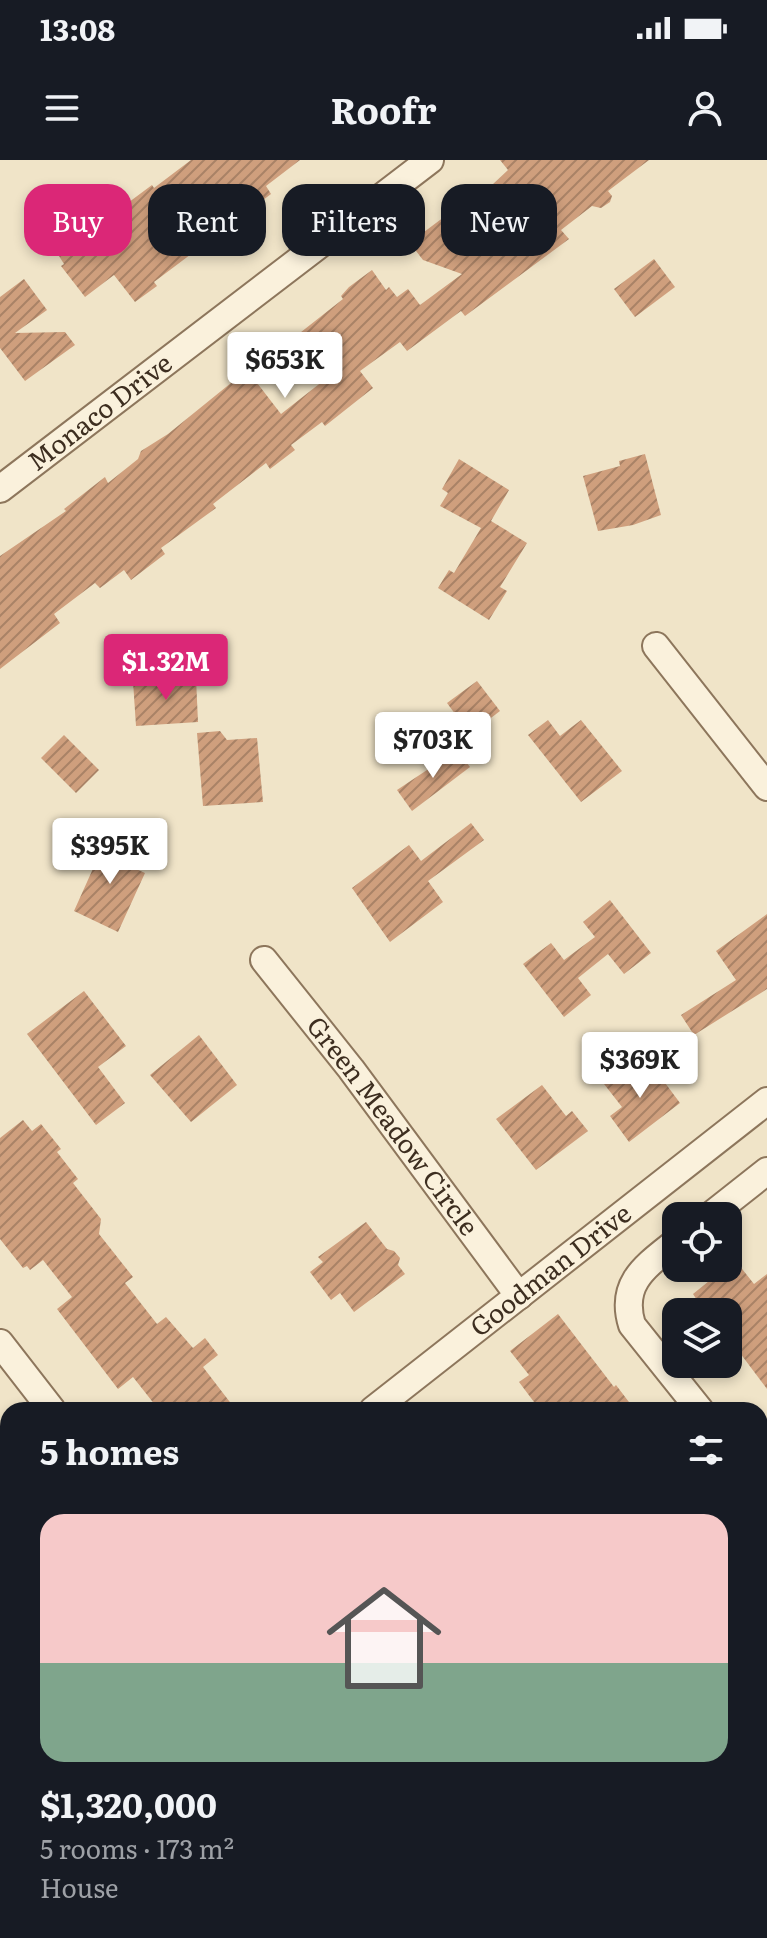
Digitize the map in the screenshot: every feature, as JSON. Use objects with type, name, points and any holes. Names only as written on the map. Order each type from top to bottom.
[{"type":"street","name":"Monaco Drive","points":[[0,489],[430,160]]},
{"type":"street","points":[[656,646],[767,787]]},
{"type":"street","name":"Green Meadow Circle","points":[[264,960],[351,1069],[519,1296]]},
{"type":"street","name":"Goodman Drive","points":[[383,1402],[767,1101]]},
{"type":"street","points":[[728,1202],[767,1171]]},
{"type":"street","points":[[662,1253],[640,1270],[632,1283],[628,1311],[632,1325],[694,1402]]},
{"type":"street","points":[[0,1343],[46,1402]]},
{"type":"building","points":[[191,160],[300,160],[266,186],[159,184]]},
{"type":"building","points":[[500,160],[649,160],[608,191],[612,196],[610,202],[601,208],[592,206],[561,230],[569,239],[557,248],[557,184],[493,184],[508,170]]},
{"type":"building","points":[[148,188],[148,256],[189,256],[154,282],[157,286],[135,302],[114,275],[85,297],[61,266],[64,264],[59,256],[132,256],[132,200]]},
{"type":"building","points":[[441,219],[441,256],[546,256],[465,316],[461,311],[407,351],[400,342],[360,371],[373,388],[325,426],[322,422],[291,445],[295,450],[270,469],[266,463],[213,504],[216,508],[161,548],[165,554],[131,580],[124,570],[100,588],[95,583],[54,614],[60,623],[0,669],[0,556],[66,511],[64,509],[105,477],[108,483],[138,459],[141,451],[168,434],[247,370],[281,414],[323,381],[263,362],[343,299],[341,296],[349,287],[372,270],[386,290],[389,287],[397,297],[408,289],[420,305],[462,274],[423,260],[420,256],[425,256],[425,231]]},
{"type":"building","points":[[654,259],[675,287],[635,317],[614,289]]},
{"type":"building","points":[[24,279],[47,310],[15,333],[65,332],[75,345],[25,381],[0,348],[0,297]]},
{"type":"building","points":[[645,454],[661,515],[633,525],[598,531],[583,476],[620,466],[619,461]]},
{"type":"building","points":[[459,459],[509,490],[491,521],[527,543],[500,587],[507,591],[489,620],[438,588],[449,570],[454,573],[481,528],[440,506],[448,493],[442,489]]},
{"type":"building","points":[[196,678],[198,722],[136,726],[133,681]]},
{"type":"building","points":[[477,681],[500,711],[470,734],[447,703]]},
{"type":"building","points":[[548,720],[560,736],[581,720],[622,771],[581,802],[528,735]]},
{"type":"building","points":[[220,731],[227,740],[257,738],[263,802],[203,806],[197,733]]},
{"type":"building","points":[[64,735],[99,770],[76,793],[41,758]]},
{"type":"building","points":[[457,750],[470,767],[412,811],[397,790]]},
{"type":"building","points":[[471,823],[484,840],[428,881],[443,902],[390,942],[352,888],[409,845],[421,861]]},
{"type":"building","points":[[109,833],[132,843],[123,863],[145,873],[118,932],[74,911]]},
{"type":"building","points":[[610,900],[651,953],[624,974],[608,954],[578,978],[591,995],[564,1017],[523,964],[551,943],[564,960],[595,937],[583,922]]},
{"type":"building","points":[[767,914],[767,989],[694,1035],[681,1015],[736,980],[716,951]]},
{"type":"building","points":[[84,991],[126,1046],[98,1067],[125,1103],[96,1125],[27,1034]]},
{"type":"building","points":[[199,1035],[237,1085],[191,1122],[150,1075]]},
{"type":"building","points":[[651,1064],[680,1103],[629,1142],[610,1116],[622,1107],[604,1084],[629,1066],[636,1075]]},
{"type":"building","points":[[542,1085],[566,1116],[572,1111],[588,1131],[536,1170],[496,1119]]},
{"type":"building","points":[[23,1120],[32,1131],[41,1124],[61,1149],[57,1152],[78,1179],[73,1183],[101,1219],[99,1234],[133,1277],[125,1283],[157,1324],[166,1317],[193,1348],[205,1338],[218,1355],[203,1367],[230,1402],[153,1402],[133,1377],[118,1389],[57,1309],[72,1297],[43,1260],[30,1270],[27,1266],[23,1268],[0,1239],[0,1138]]},
{"type":"building","points":[[366,1222],[387,1249],[400,1258],[398,1265],[405,1274],[354,1312],[340,1293],[331,1300],[310,1272],[323,1262],[318,1257]]},
{"type":"building","points":[[742,1269],[754,1284],[767,1274],[767,1389],[742,1356],[742,1298],[696,1298],[693,1294],[708,1282],[742,1282]]},
{"type":"building","points":[[558,1314],[629,1402],[534,1402],[519,1382],[529,1375],[510,1351]]}]
